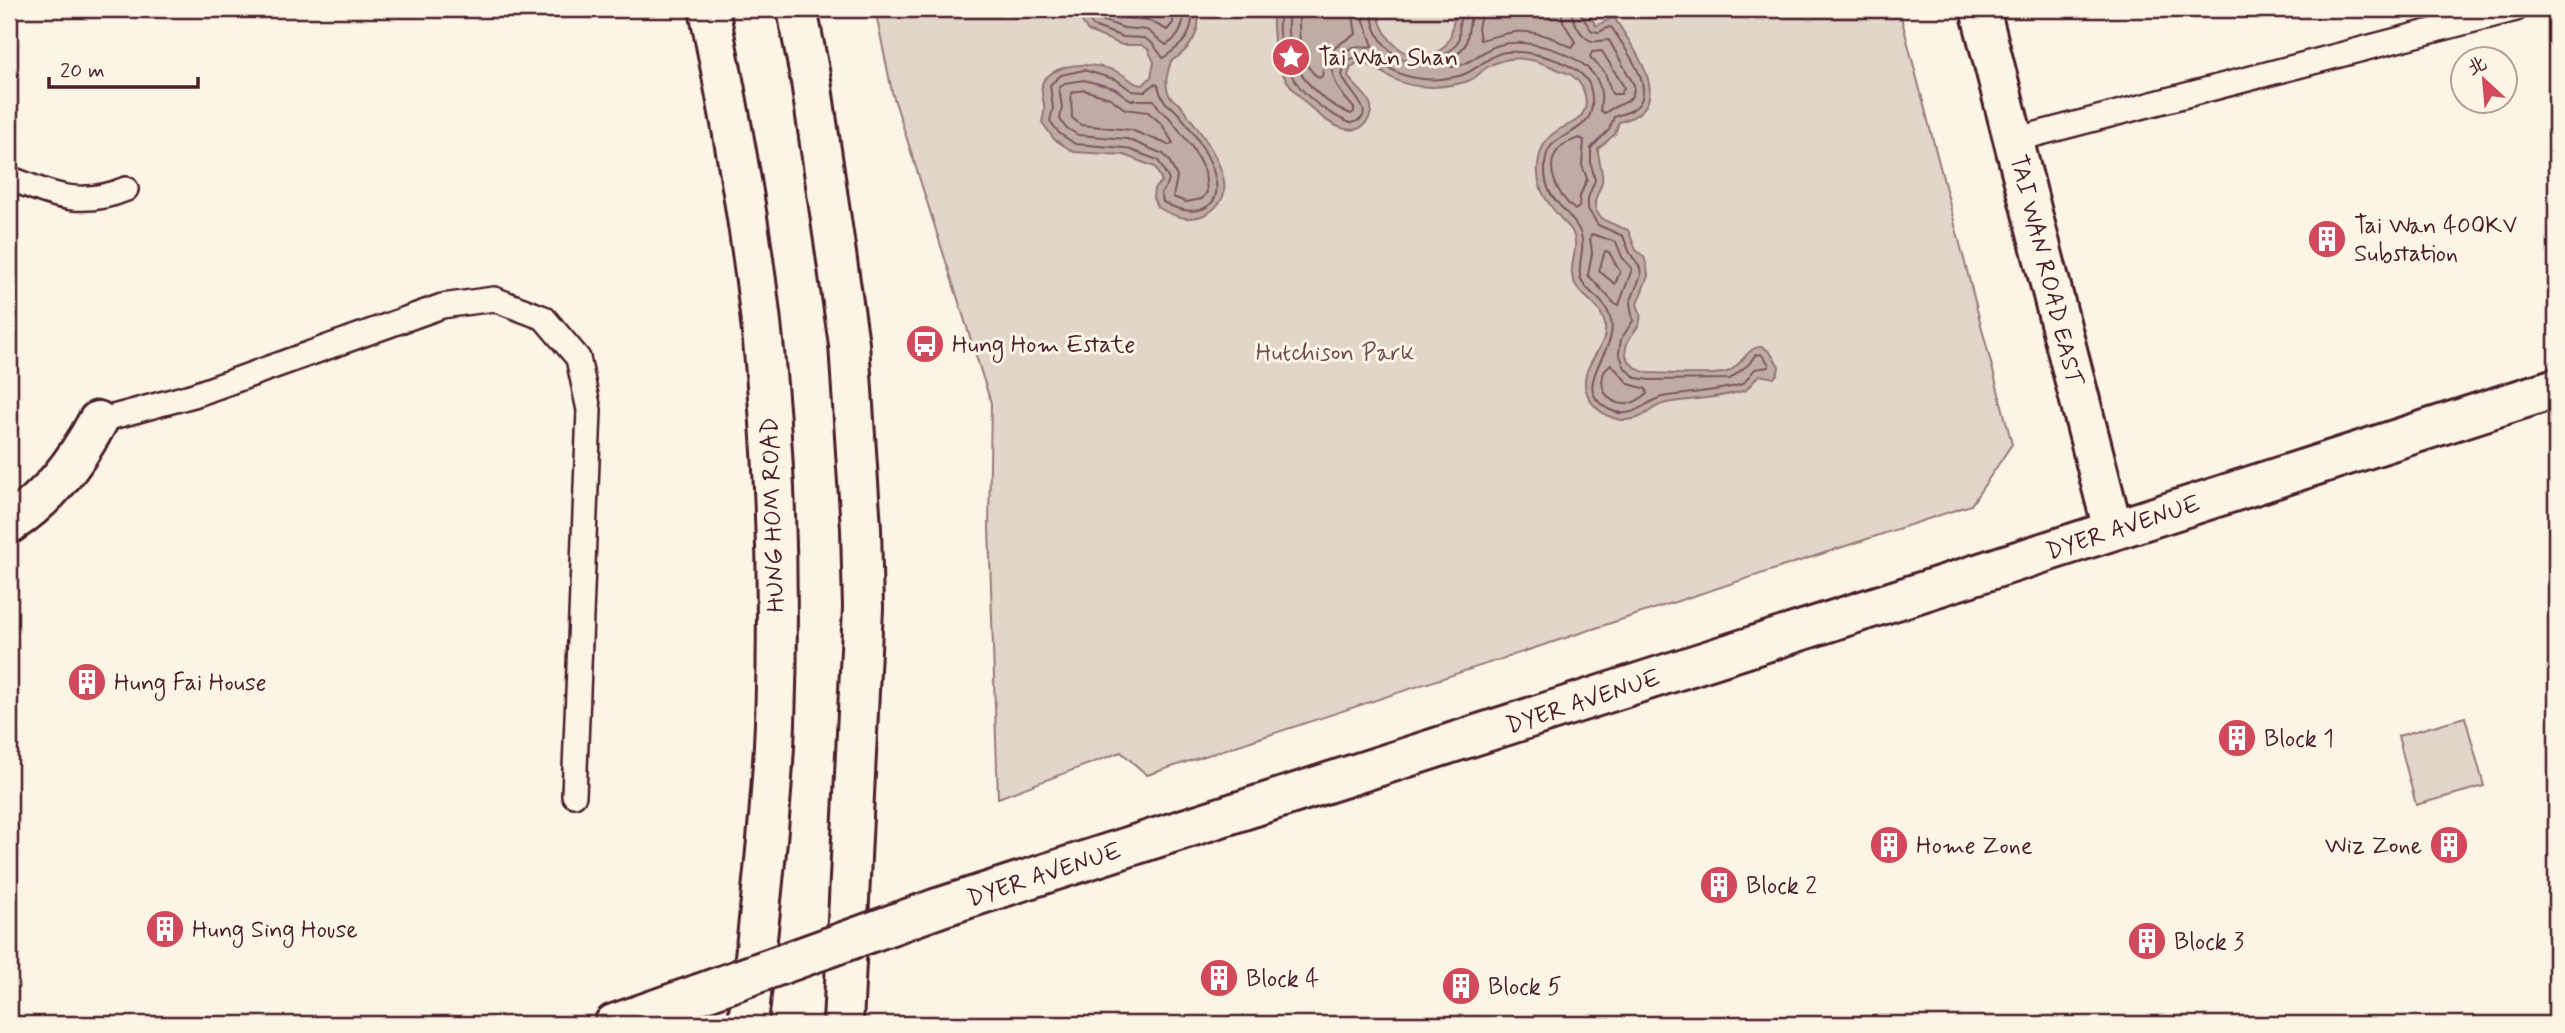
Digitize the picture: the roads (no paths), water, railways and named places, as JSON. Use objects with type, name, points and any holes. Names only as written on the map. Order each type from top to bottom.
[{"type":"street","name":"HUNG HOM ROAD","points":[[709,9],[728,100],[751,252],[767,384],[773,475],[775,722],[771,795],[748,1024]]},
{"type":"street","points":[[797,9],[811,81],[849,344],[861,528],[863,608],[843,1024]]},
{"type":"street","name":"TAI WAN ROAD EAST","points":[[1980,9],[2113,530]]},
{"type":"street","name":"DYER AVENUE","points":[[614,1024],[938,908],[2556,388]]},
{"type":"street","points":[[9,524],[25,514],[54,488],[79,456],[98,421]]},
{"type":"lane","points":[[2014,140],[2516,9]]},
{"type":"lane","points":[[9,178],[70,199],[89,200],[126,188]]},
{"type":"lane","points":[[98,421],[194,395],[442,306],[494,299],[544,318],[578,358],[589,410],[574,795]]},
{"type":"water","points":[[1074,9],[1199,9],[1198,26],[1193,40],[1171,61],[1166,84],[1170,97],[1182,107],[1197,127],[1220,167],[1224,192],[1217,206],[1209,212],[1187,218],[1160,209],[1153,198],[1154,189],[1162,181],[1155,167],[1124,155],[1074,152],[1054,139],[1042,122],[1042,83],[1060,69],[1078,65],[1099,66],[1143,85],[1151,77],[1154,62],[1148,49],[1141,45],[1122,45],[1088,31]]},
{"type":"water","points":[[1272,9],[1378,9],[1384,31],[1391,41],[1410,55],[1421,57],[1432,55],[1447,43],[1459,9],[1586,9],[1596,26],[1614,17],[1640,60],[1650,90],[1647,103],[1637,114],[1619,122],[1615,134],[1598,149],[1602,178],[1596,198],[1596,211],[1604,220],[1628,230],[1636,250],[1644,257],[1647,266],[1648,276],[1637,304],[1640,321],[1628,341],[1627,358],[1638,369],[1649,373],[1710,374],[1732,370],[1752,350],[1761,347],[1769,352],[1779,366],[1778,373],[1774,378],[1759,375],[1746,390],[1666,403],[1630,420],[1621,420],[1602,413],[1589,398],[1585,379],[1602,344],[1604,321],[1573,279],[1573,233],[1548,202],[1541,189],[1538,174],[1540,156],[1547,139],[1578,119],[1584,111],[1585,94],[1576,79],[1543,64],[1519,58],[1494,64],[1466,82],[1433,87],[1417,86],[1359,62],[1351,67],[1348,76],[1369,102],[1371,114],[1364,125],[1354,130],[1343,128],[1318,114],[1287,81],[1277,56]]},
{"type":"place","name":"Tai Wan Shan","points":[[1291,57]]},
{"type":"place","name":"Tai Wan 400KV Substation","points":[[2327,239]]},
{"type":"place","name":"Hung Hom Estate","points":[[925,344]]},
{"type":"place","name":"Hung Fai House","points":[[87,682]]},
{"type":"place","name":"Block 1","points":[[2237,738]]},
{"type":"place","name":"Home Zone","points":[[1889,845]]},
{"type":"place","name":"Wiz Zone","points":[[2449,845]]},
{"type":"place","name":"Block 2","points":[[1719,885]]},
{"type":"place","name":"Hung Sing House","points":[[165,929]]},
{"type":"place","name":"Block 3","points":[[2147,941]]},
{"type":"place","name":"Block 4","points":[[1219,978]]},
{"type":"place","name":"Block 5","points":[[1461,986]]},
{"type":"park label","name":"Hutchison Park","points":[[1335,352]]}]
